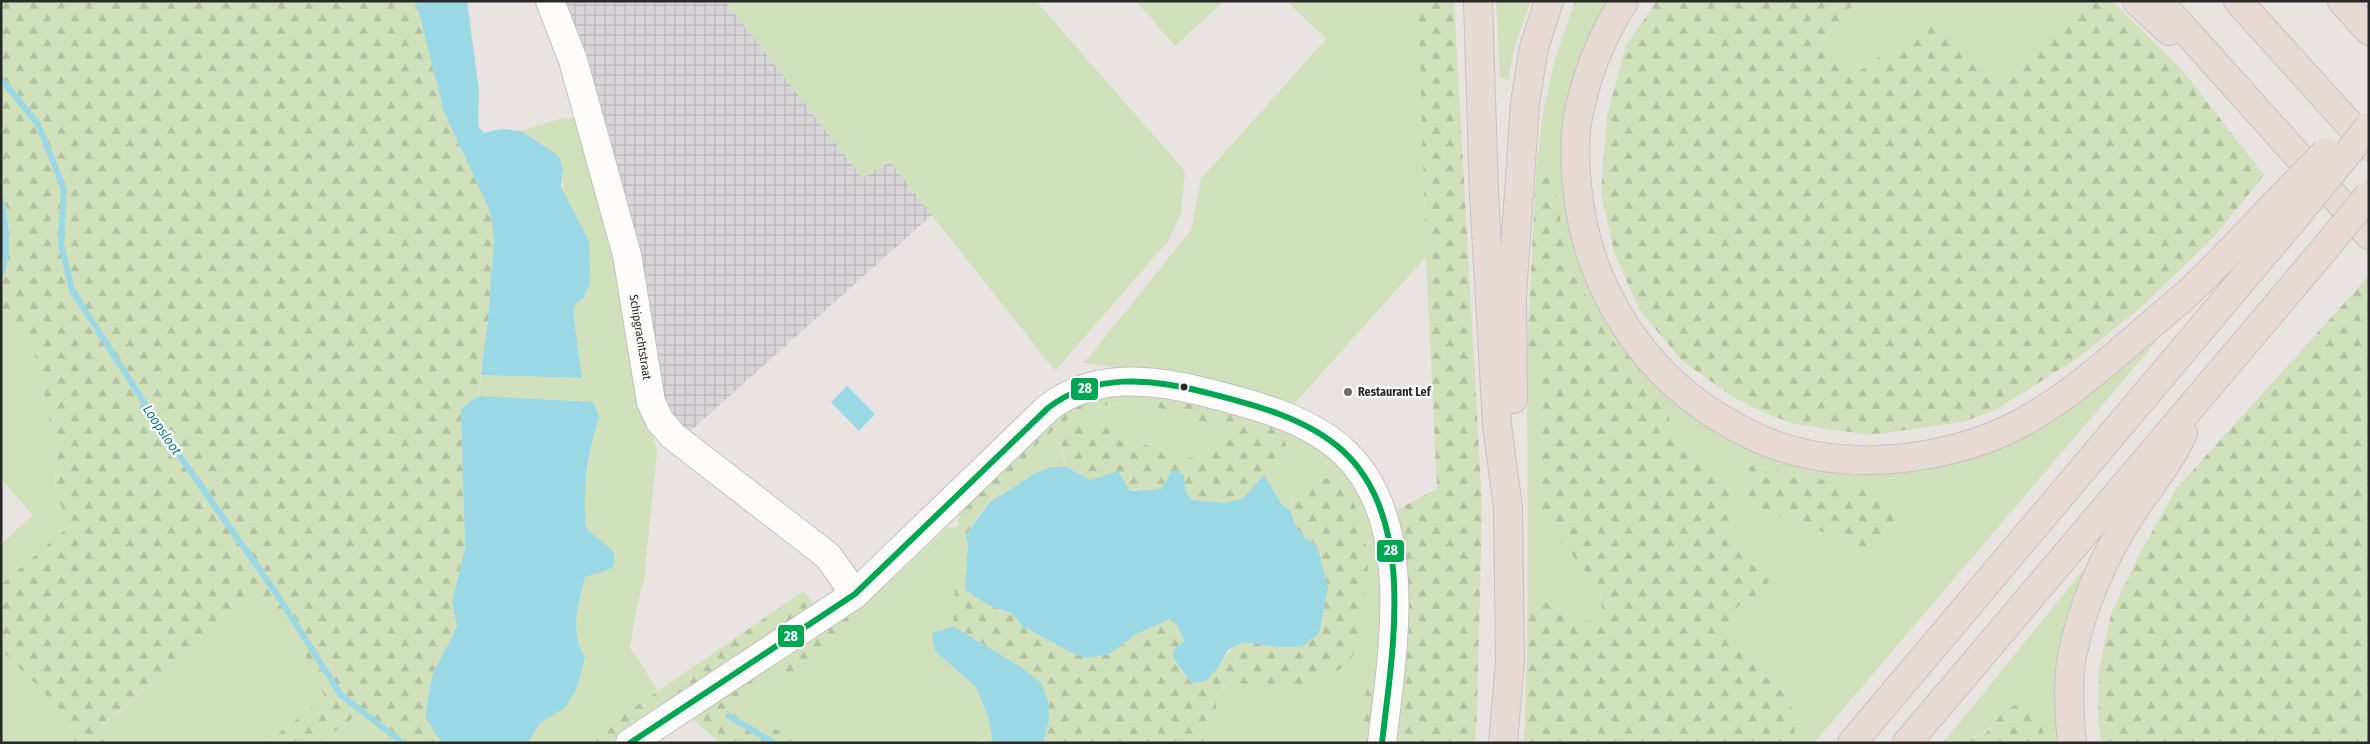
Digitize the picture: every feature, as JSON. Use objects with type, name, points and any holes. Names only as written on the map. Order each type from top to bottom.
[{"type":"highway","points":[[1478,1],[1484,194],[1497,425],[1508,508]]},
{"type":"highway","points":[[1503,743],[1510,661],[1508,508],[1513,424],[1512,296],[1519,170],[1525,103],[1534,47],[1549,1]]},
{"type":"highway","points":[[1624,1],[1598,51],[1577,123],[1574,154],[1579,205],[1589,252],[1609,299],[1637,345],[1671,382],[1717,416],[1766,442],[1812,455],[1851,460],[1880,461],[1917,457],[1974,443],[2012,427],[2054,403],[2097,370],[2189,292],[2363,140],[2238,1]]},
{"type":"highway","points":[[2137,1],[2160,24],[2214,61]]},
{"type":"highway","points":[[2160,1],[2369,235]]},
{"type":"highway","points":[[2342,1],[2369,31]]},
{"type":"highway","points":[[1908,743],[2369,195]]},
{"type":"highway","points":[[1852,743],[2285,210]]},
{"type":"highway","points":[[2072,743],[2069,705],[2072,657],[2083,615],[2098,575],[2131,514],[2173,455],[2200,395]]},
{"type":"street","name":"Schipgrachtstraat","points":[[550,1],[573,60],[627,255],[650,402],[660,421],[672,436],[828,556],[855,594]]},
{"type":"street","points":[[630,743],[855,594],[1048,408],[1063,397],[1091,385],[1133,380],[1181,386],[1240,402],[1299,422],[1342,450],[1361,472],[1381,507],[1391,551],[1394,590],[1392,646],[1382,743]]},
{"type":"shaded area","points":[[565,1],[725,1],[863,178],[890,161],[932,215],[687,434],[661,403]]},
{"type":"green space","points":[[1,1],[416,1],[444,112],[490,211],[494,240],[488,319],[478,396],[461,409],[465,548],[452,602],[457,627],[433,673],[428,696],[426,719],[442,743],[401,743],[388,733],[353,718],[318,743],[266,743],[325,697],[295,634],[267,610],[257,598],[101,725],[109,743],[73,743],[65,714],[1,649],[1,585],[69,526],[55,490],[57,452],[34,352],[10,311],[1,311],[1,287],[7,258],[9,235],[5,202],[1,191]]},
{"type":"green space","points":[[725,1],[1036,1],[1185,171],[1181,213],[1169,240],[1055,371],[890,162],[863,178]]},
{"type":"green space","points":[[1136,1],[1224,1],[1175,46]]},
{"type":"green space","points":[[1287,1],[1418,1],[1426,257],[1294,404],[1222,382],[1084,363],[1191,230],[1201,179],[1326,39]]},
{"type":"green space","points":[[1418,1],[1454,1],[1482,505],[1475,743],[1395,743],[1409,627],[1398,509],[1437,489],[1426,257]]},
{"type":"green space","points":[[1496,1],[1531,1],[1515,46],[1508,80],[1500,77]]},
{"type":"green space","points":[[1573,1],[1594,1],[1589,9],[1574,4]]},
{"type":"green space","points":[[1594,1],[1610,1],[1567,114],[1623,344],[1617,348],[1576,279],[1564,246],[1554,174],[1536,169],[1543,113],[1554,63],[1574,4],[1588,9]]},
{"type":"green space","points":[[1657,1],[1857,1],[1825,38],[1855,74],[1932,20],[2003,78],[2097,1],[2112,1],[2182,70],[2264,175],[2212,239],[2141,307],[2078,358],[1997,409],[1963,422],[1870,435],[1796,424],[1769,415],[1735,398],[1682,361],[1639,309],[1614,252],[1601,193],[1607,116],[1626,45]]},
{"type":"green space","points":[[1857,1],[2097,1],[2003,78],[1932,20],[1855,74],[1825,38]]},
{"type":"green space","points":[[577,118],[587,138],[657,452],[644,580],[637,605],[630,647],[658,691],[582,743],[528,743],[540,723],[565,708],[585,658],[577,637],[576,618],[585,577],[605,571],[594,534],[586,528],[583,500],[594,432],[599,417],[593,402],[478,396],[481,375],[582,378],[573,312],[576,303],[562,164],[547,147],[521,131],[559,119]]},
{"type":"green space","points":[[1536,169],[1554,173],[1564,246],[1576,279],[1617,347],[1623,344],[1678,404],[1669,416],[1673,443],[1732,492],[1736,505],[1729,535],[1744,560],[1756,567],[1770,580],[1761,593],[1737,607],[1732,626],[1738,641],[1787,698],[1797,719],[1792,743],[1523,743],[1528,599],[1548,603],[1580,620],[1595,621],[1602,611],[1600,589],[1541,517],[1543,377],[1527,352]]},
{"type":"green space","points":[[2369,276],[2369,743],[2102,743],[2098,722],[2099,669],[2111,614],[2138,557],[2176,489]]},
{"type":"green space","points":[[1,311],[10,311],[34,352],[57,452],[55,490],[70,526],[1,585],[1,544],[33,515],[1,479]]},
{"type":"green space","points":[[2152,338],[2156,342],[1814,743],[1792,743],[1797,719],[1787,698],[1738,641],[1732,626],[1737,607],[1747,602],[1756,567],[1744,560],[1729,535],[1736,505],[1732,492],[1672,443],[1669,416],[1678,404],[1731,439],[1950,460]],"holes":[[[1749,465],[1866,488],[1894,534],[1886,541],[1865,548],[1744,502]]]},
{"type":"green space","points":[[1527,352],[1543,377],[1541,517],[1600,589],[1602,611],[1595,621],[1580,620],[1548,603],[1528,599]]},
{"type":"green space","points":[[1151,391],[1277,426],[1285,442],[1283,460],[1272,468],[1249,494],[1238,501],[1225,503],[1192,501],[1186,492],[1184,476],[1171,472],[1161,489],[1129,490],[1091,480],[1066,467],[1061,444],[1061,440],[1067,433],[1084,423],[1107,428],[1126,446],[1149,446],[1181,461],[1212,447],[1222,438],[1225,432],[1220,426],[1167,412],[1151,403],[1126,402],[1100,406],[1073,415],[1042,439],[999,486],[966,535],[956,528],[959,524],[958,518],[966,504],[1023,440],[1086,399]]},
{"type":"green space","points":[[1126,402],[1151,403],[1167,412],[1220,426],[1225,432],[1222,438],[1212,447],[1181,461],[1149,446],[1126,446],[1107,428],[1059,442],[1066,467],[1035,474],[989,503],[1015,466],[1038,442],[1062,422],[1086,410]]},
{"type":"green space","points":[[1277,426],[1306,439],[1347,470],[1372,519],[1384,586],[1378,688],[1367,686],[1356,743],[1208,743],[1216,714],[1216,701],[1224,687],[1233,682],[1276,688],[1299,685],[1323,478],[1296,487],[1291,496],[1290,510],[1283,506],[1264,475],[1273,465],[1283,460]]},
{"type":"green space","points":[[1749,465],[1866,488],[1887,502],[1896,523],[1894,534],[1886,542],[1865,548],[1744,502]]},
{"type":"green space","points":[[1323,478],[1343,482],[1356,508],[1365,538],[1368,568],[1358,646],[1351,658],[1332,676],[1299,685],[1276,688],[1233,682],[1224,686],[1216,701],[1216,714],[1208,743],[1043,743],[1049,720],[1021,667],[953,626],[955,587],[965,590],[986,604],[1011,613],[1023,626],[1070,652],[1086,658],[1110,654],[1136,634],[1170,618],[1178,626],[1184,642],[1174,649],[1173,657],[1188,679],[1195,683],[1202,682],[1237,645],[1248,642],[1278,647],[1328,587],[1324,565],[1318,549],[1300,533],[1291,514],[1291,501],[1296,487]]},
{"type":"green space","points":[[948,527],[956,528],[966,535],[968,543],[965,590],[955,587],[953,626],[933,633],[935,651],[976,687],[988,717],[993,743],[983,739],[978,743],[804,743],[757,720],[737,702],[774,678],[817,662],[852,607],[870,600]]},
{"type":"green space","points":[[2084,569],[2090,574],[2063,743],[2047,743],[2039,719],[2004,710],[1991,726],[1981,734],[1947,738]]},
{"type":"green space","points":[[804,591],[816,606],[609,743],[582,743]]},
{"type":"green space","points":[[257,598],[267,610],[295,634],[325,697],[266,743],[109,743],[101,726]]},
{"type":"green space","points":[[852,607],[856,621],[836,647],[817,662],[774,678],[737,702],[757,720],[804,743],[721,743],[687,715]]},
{"type":"green space","points":[[1,649],[66,714],[73,743],[1,743]]},
{"type":"green space","points":[[1367,686],[1378,688],[1370,743],[1356,743]]},
{"type":"green space","points":[[2018,704],[2039,719],[2047,743],[1943,743],[1947,738],[1974,738],[1986,733],[2004,710]]},
{"type":"green space","points":[[353,718],[388,733],[401,743],[318,743]]},
{"type":"water","points":[[416,1],[467,1],[479,91],[478,126],[484,133],[501,129],[521,131],[555,153],[560,159],[563,169],[561,187],[589,241],[590,282],[583,299],[576,303],[573,312],[582,378],[481,375],[488,319],[494,240],[490,211],[444,112]]},
{"type":"water","points":[[1,191],[8,223],[9,249],[8,261],[1,280]]},
{"type":"water","points":[[847,386],[875,414],[859,431],[831,402]]},
{"type":"water","points":[[478,396],[593,402],[599,417],[585,486],[586,528],[614,552],[614,566],[585,577],[576,618],[577,637],[585,658],[577,688],[565,708],[540,723],[528,743],[442,743],[426,719],[433,673],[457,627],[452,602],[465,548],[461,409]]},
{"type":"water","points":[[1052,467],[1066,467],[1091,480],[1118,471],[1129,490],[1133,491],[1161,489],[1171,472],[1177,470],[1184,475],[1186,492],[1192,500],[1224,503],[1242,499],[1264,475],[1283,506],[1290,510],[1295,525],[1306,539],[1315,544],[1319,553],[1328,587],[1319,633],[1303,646],[1278,647],[1243,642],[1228,650],[1218,667],[1207,680],[1196,683],[1189,680],[1173,657],[1174,649],[1184,641],[1178,626],[1170,619],[1136,634],[1110,654],[1086,658],[1070,652],[1023,626],[1011,613],[986,604],[965,590],[968,543],[966,535],[989,503],[1035,473]]},
{"type":"water","points":[[953,626],[1021,667],[1041,683],[1048,701],[1049,720],[1043,743],[993,743],[988,717],[976,687],[935,651],[932,633]]},
{"type":"waterway","name":"Loopsloot","points":[[1,79],[38,124],[64,189],[61,244],[72,290],[163,432],[276,593],[341,695],[403,743]]},
{"type":"waterway","name":"Loopsloot","points":[[729,716],[774,743]]},
{"type":"transit line","name":"28","points":[[630,743],[855,594],[1048,408],[1065,397],[1084,389],[1103,384],[1123,382],[1143,382],[1184,387],[1240,401],[1277,413],[1311,429],[1342,450],[1366,479],[1382,512],[1391,549],[1394,589],[1391,669],[1382,743]]},
{"type":"place","name":"Restaurant Lef","points":[[1348,392]]}]
